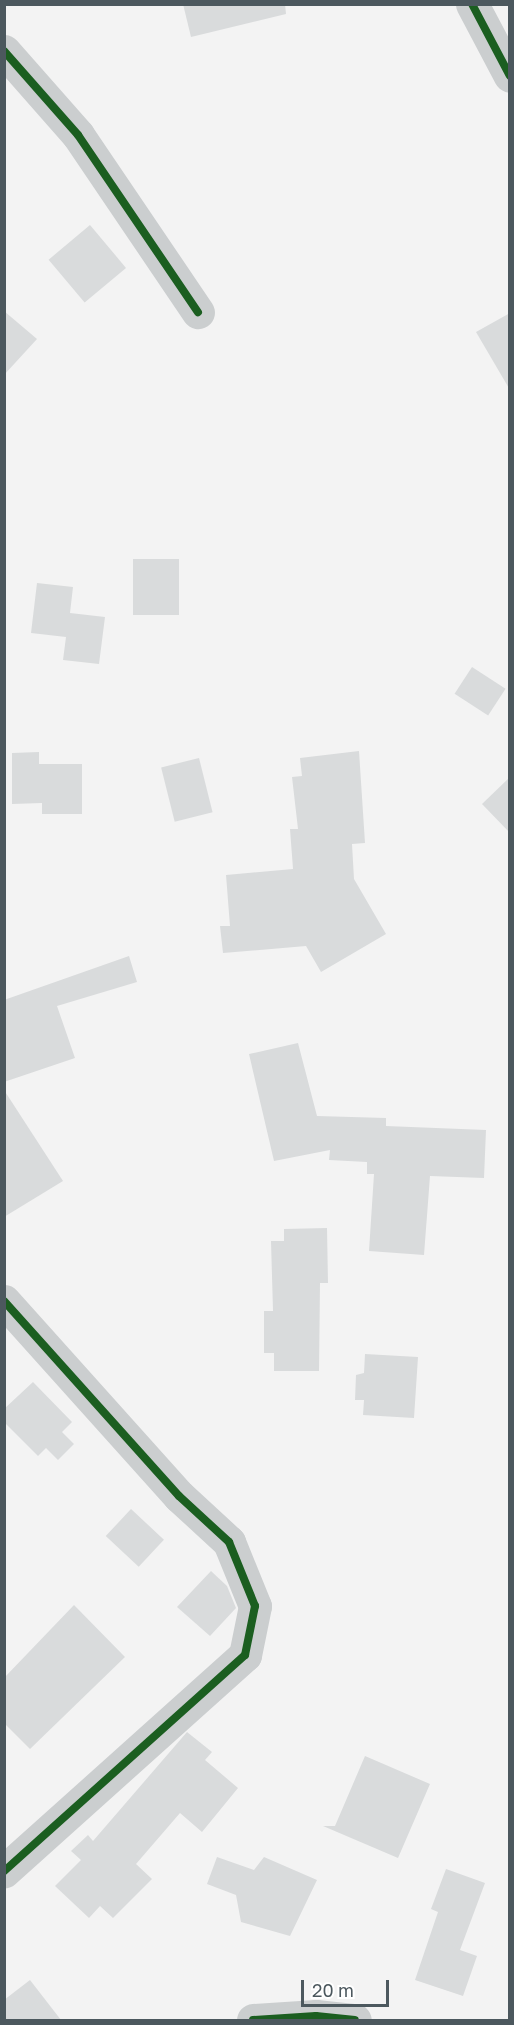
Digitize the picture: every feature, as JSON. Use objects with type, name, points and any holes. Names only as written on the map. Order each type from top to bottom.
[{"type":"street","points":[[472,4],[510,76]]},
{"type":"street","points":[[4,51],[78,135],[198,312]]},
{"type":"street","points":[[4,1301],[179,1496],[230,1542],[255,1606],[245,1655],[4,1871]]},
{"type":"street","points":[[253,2020],[316,2016],[355,2020]]},
{"type":"building","points":[[183,4],[285,4],[286,14],[191,37]]},
{"type":"building","points":[[90,225],[126,268],[85,303],[49,260]]},
{"type":"building","points":[[4,311],[37,339],[4,375]]},
{"type":"building","points":[[510,313],[510,390],[476,332]]},
{"type":"building","points":[[133,559],[179,559],[179,615],[133,615]]},
{"type":"building","points":[[37,583],[73,587],[70,613],[105,617],[99,664],[63,660],[66,637],[31,633]]},
{"type":"building","points":[[472,667],[506,689],[488,716],[455,694]]},
{"type":"building","points":[[359,751],[365,843],[352,844],[354,879],[386,934],[321,972],[306,946],[223,953],[220,926],[230,926],[226,875],[293,869],[290,829],[298,829],[292,777],[302,776],[300,758]]},
{"type":"building","points":[[39,752],[39,764],[82,764],[82,814],[42,814],[42,803],[12,804],[12,753]]},
{"type":"building","points":[[199,758],[213,812],[175,822],[161,767]]},
{"type":"building","points":[[510,777],[510,833],[482,804]]},
{"type":"building","points":[[129,956],[137,982],[57,1006],[75,1058],[4,1082],[4,1000]]},
{"type":"building","points":[[298,1043],[317,1116],[386,1118],[386,1126],[486,1130],[484,1178],[430,1176],[424,1255],[369,1251],[374,1174],[367,1174],[367,1162],[329,1160],[330,1150],[274,1161],[249,1054]]},
{"type":"building","points":[[4,1090],[63,1181],[4,1217]]},
{"type":"building","points":[[327,1228],[328,1283],[320,1283],[319,1371],[274,1371],[274,1353],[264,1353],[264,1311],[273,1311],[271,1241],[284,1241],[284,1229]]},
{"type":"building","points":[[365,1354],[418,1357],[414,1418],[363,1415],[364,1400],[355,1400],[356,1375],[364,1373]]},
{"type":"building","points":[[33,1382],[72,1422],[62,1432],[74,1444],[58,1460],[46,1448],[38,1456],[4,1422],[4,1409]]},
{"type":"building","points":[[131,1509],[164,1540],[139,1567],[106,1536]]},
{"type":"building","points":[[211,1571],[227,1586],[236,1608],[210,1636],[177,1607]]},
{"type":"building","points":[[74,1605],[125,1657],[30,1749],[4,1723],[4,1678]]},
{"type":"building","points":[[187,1732],[212,1752],[205,1760],[238,1788],[202,1832],[180,1813],[136,1864],[152,1879],[113,1918],[100,1906],[89,1918],[55,1886],[81,1860],[71,1851],[88,1835],[93,1841]]},
{"type":"building","points":[[365,1756],[430,1784],[398,1858],[323,1826],[335,1826]]},
{"type":"building","points":[[217,1857],[254,1870],[264,1857],[317,1880],[290,1936],[241,1922],[236,1895],[207,1884]]},
{"type":"building","points":[[446,1869],[485,1883],[460,1950],[477,1956],[463,1996],[415,1980],[438,1912],[431,1909]]},
{"type":"building","points":[[30,1980],[61,2020],[4,2020],[4,2000]]},
{"type":"cycle path","points":[[472,4],[510,76]]},
{"type":"cycle path","points":[[4,51],[78,135],[198,312]]},
{"type":"cycle path","points":[[4,1301],[179,1496],[229,1542],[255,1606],[245,1655],[4,1871]]},
{"type":"cycle path","points":[[253,2020],[316,2016],[355,2020]]}]
